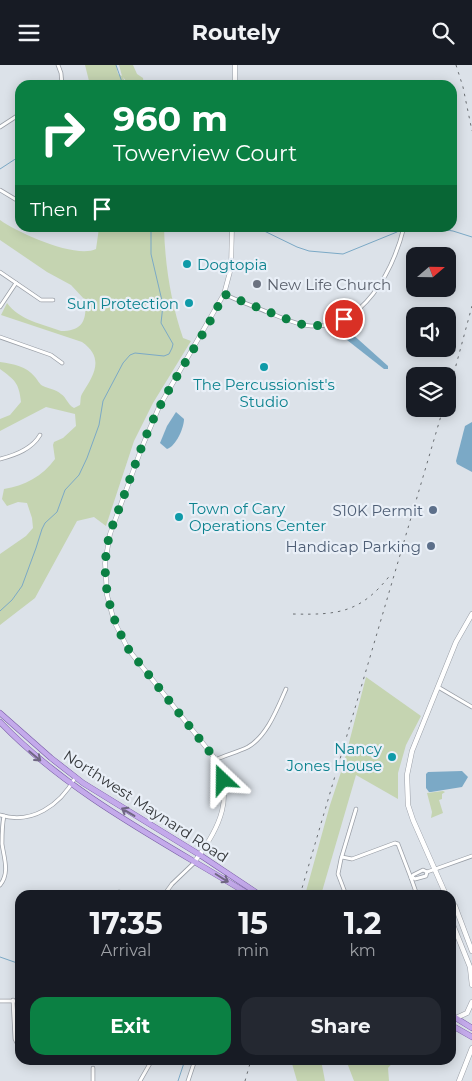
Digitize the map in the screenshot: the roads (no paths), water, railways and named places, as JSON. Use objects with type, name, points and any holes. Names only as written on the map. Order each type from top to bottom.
[{"type":"main road","points":[[444,890],[408,805],[407,775],[412,751],[456,642],[472,614]]},
{"type":"main road","name":"Northwest Maynard Road","points":[[0,713],[30,741],[76,778],[252,890]]},
{"type":"main road","name":"Northwest Maynard Road","points":[[0,722],[30,752],[72,785],[242,890]]},
{"type":"main road","points":[[456,909],[472,951]]},
{"type":"main road","points":[[456,932],[470,967],[472,985]]},
{"type":"main road","points":[[456,1016],[467,1013],[472,1002]]},
{"type":"main road","points":[[456,1018],[472,1027]]},
{"type":"main road","points":[[456,1028],[472,1037]]},
{"type":"main road","points":[[459,1081],[472,1048]]},
{"type":"street","points":[[58,65],[62,80]]},
{"type":"street","points":[[235,65],[235,80]]},
{"type":"street","points":[[0,127],[15,118]]},
{"type":"street","points":[[0,189],[15,199]]},
{"type":"street","points":[[168,890],[200,855],[214,831],[223,808],[225,793],[223,780],[215,760],[128,649],[118,631],[111,611],[106,586],[105,563],[112,526],[156,415],[224,294],[231,268],[232,232]]},
{"type":"street","points":[[224,294],[298,323],[312,326],[331,324],[349,317],[373,293],[392,261],[402,232]]},
{"type":"street","points":[[0,272],[42,300],[53,300]]},
{"type":"street","points":[[0,307],[16,283]]},
{"type":"street","points":[[0,337],[51,355],[62,363]]},
{"type":"street","points":[[0,459],[35,444],[40,435]]},
{"type":"street","points":[[438,687],[472,707]]},
{"type":"street","points":[[215,760],[240,751],[255,741],[265,730],[286,689]]},
{"type":"street","points":[[0,885],[6,873],[2,852],[2,816],[24,817],[39,813],[59,800],[76,778]]},
{"type":"street","points":[[344,890],[338,873],[356,809]]},
{"type":"street","points":[[342,857],[352,859],[394,843],[398,844],[415,890]]},
{"type":"street","points":[[411,878],[415,879],[426,876],[427,872],[472,856]]},
{"type":"street","points":[[0,1001],[13,1000],[15,1039]]},
{"type":"street","points":[[140,1081],[149,1065]]},
{"type":"street","points":[[188,1081],[193,1065]]},
{"type":"street","points":[[93,1068],[93,1081]]},
{"type":"water","points":[[346,332],[350,332],[388,366],[388,369],[384,369],[347,340],[344,337]]},
{"type":"water","points":[[176,412],[184,419],[183,427],[176,441],[167,449],[160,443],[167,426]]},
{"type":"water","points":[[472,422],[472,472],[457,464],[456,461],[465,426]]},
{"type":"water","points":[[462,771],[468,777],[462,787],[431,792],[426,788],[426,774],[428,772]]},
{"type":"waterway","points":[[116,65],[121,80]]},
{"type":"waterway","points":[[0,169],[15,159]]},
{"type":"waterway","points":[[0,611],[12,600],[22,586],[45,523],[57,512],[65,490],[79,475],[99,425],[103,401],[123,363],[130,355],[135,353],[164,356],[169,354],[172,348],[173,344],[161,323],[163,305],[151,254],[151,232]]},
{"type":"waterway","points":[[266,232],[309,251],[343,254],[397,232]]},
{"type":"waterway","points":[[456,232],[472,237]]},
{"type":"waterway","points":[[0,957],[15,962]]},
{"type":"waterway","points":[[178,1081],[183,1065]]},
{"type":"railway","points":[[456,65],[463,87],[472,131]]},
{"type":"railway","points":[[456,367],[472,306]]},
{"type":"railway","points":[[301,890],[441,417]]},
{"type":"railway","points":[[293,614],[323,614],[348,609],[369,597],[391,574]]},
{"type":"railway","points":[[245,1081],[250,1065]]},
{"type":"place","name":"Dogtopia","points":[[187,264]]},
{"type":"place","name":"New Life Church","points":[[257,284]]},
{"type":"place","name":"Sun Protection","points":[[189,303]]},
{"type":"place","name":"The Percussionist's Studio","points":[[264,367]]},
{"type":"place","name":"S10K Permit","points":[[433,510]]},
{"type":"place","name":"Town of Cary Operations Center","points":[[179,517]]},
{"type":"place","name":"Handicap Parking","points":[[431,546]]},
{"type":"place","name":"Nancy Jones House","points":[[392,757]]}]
